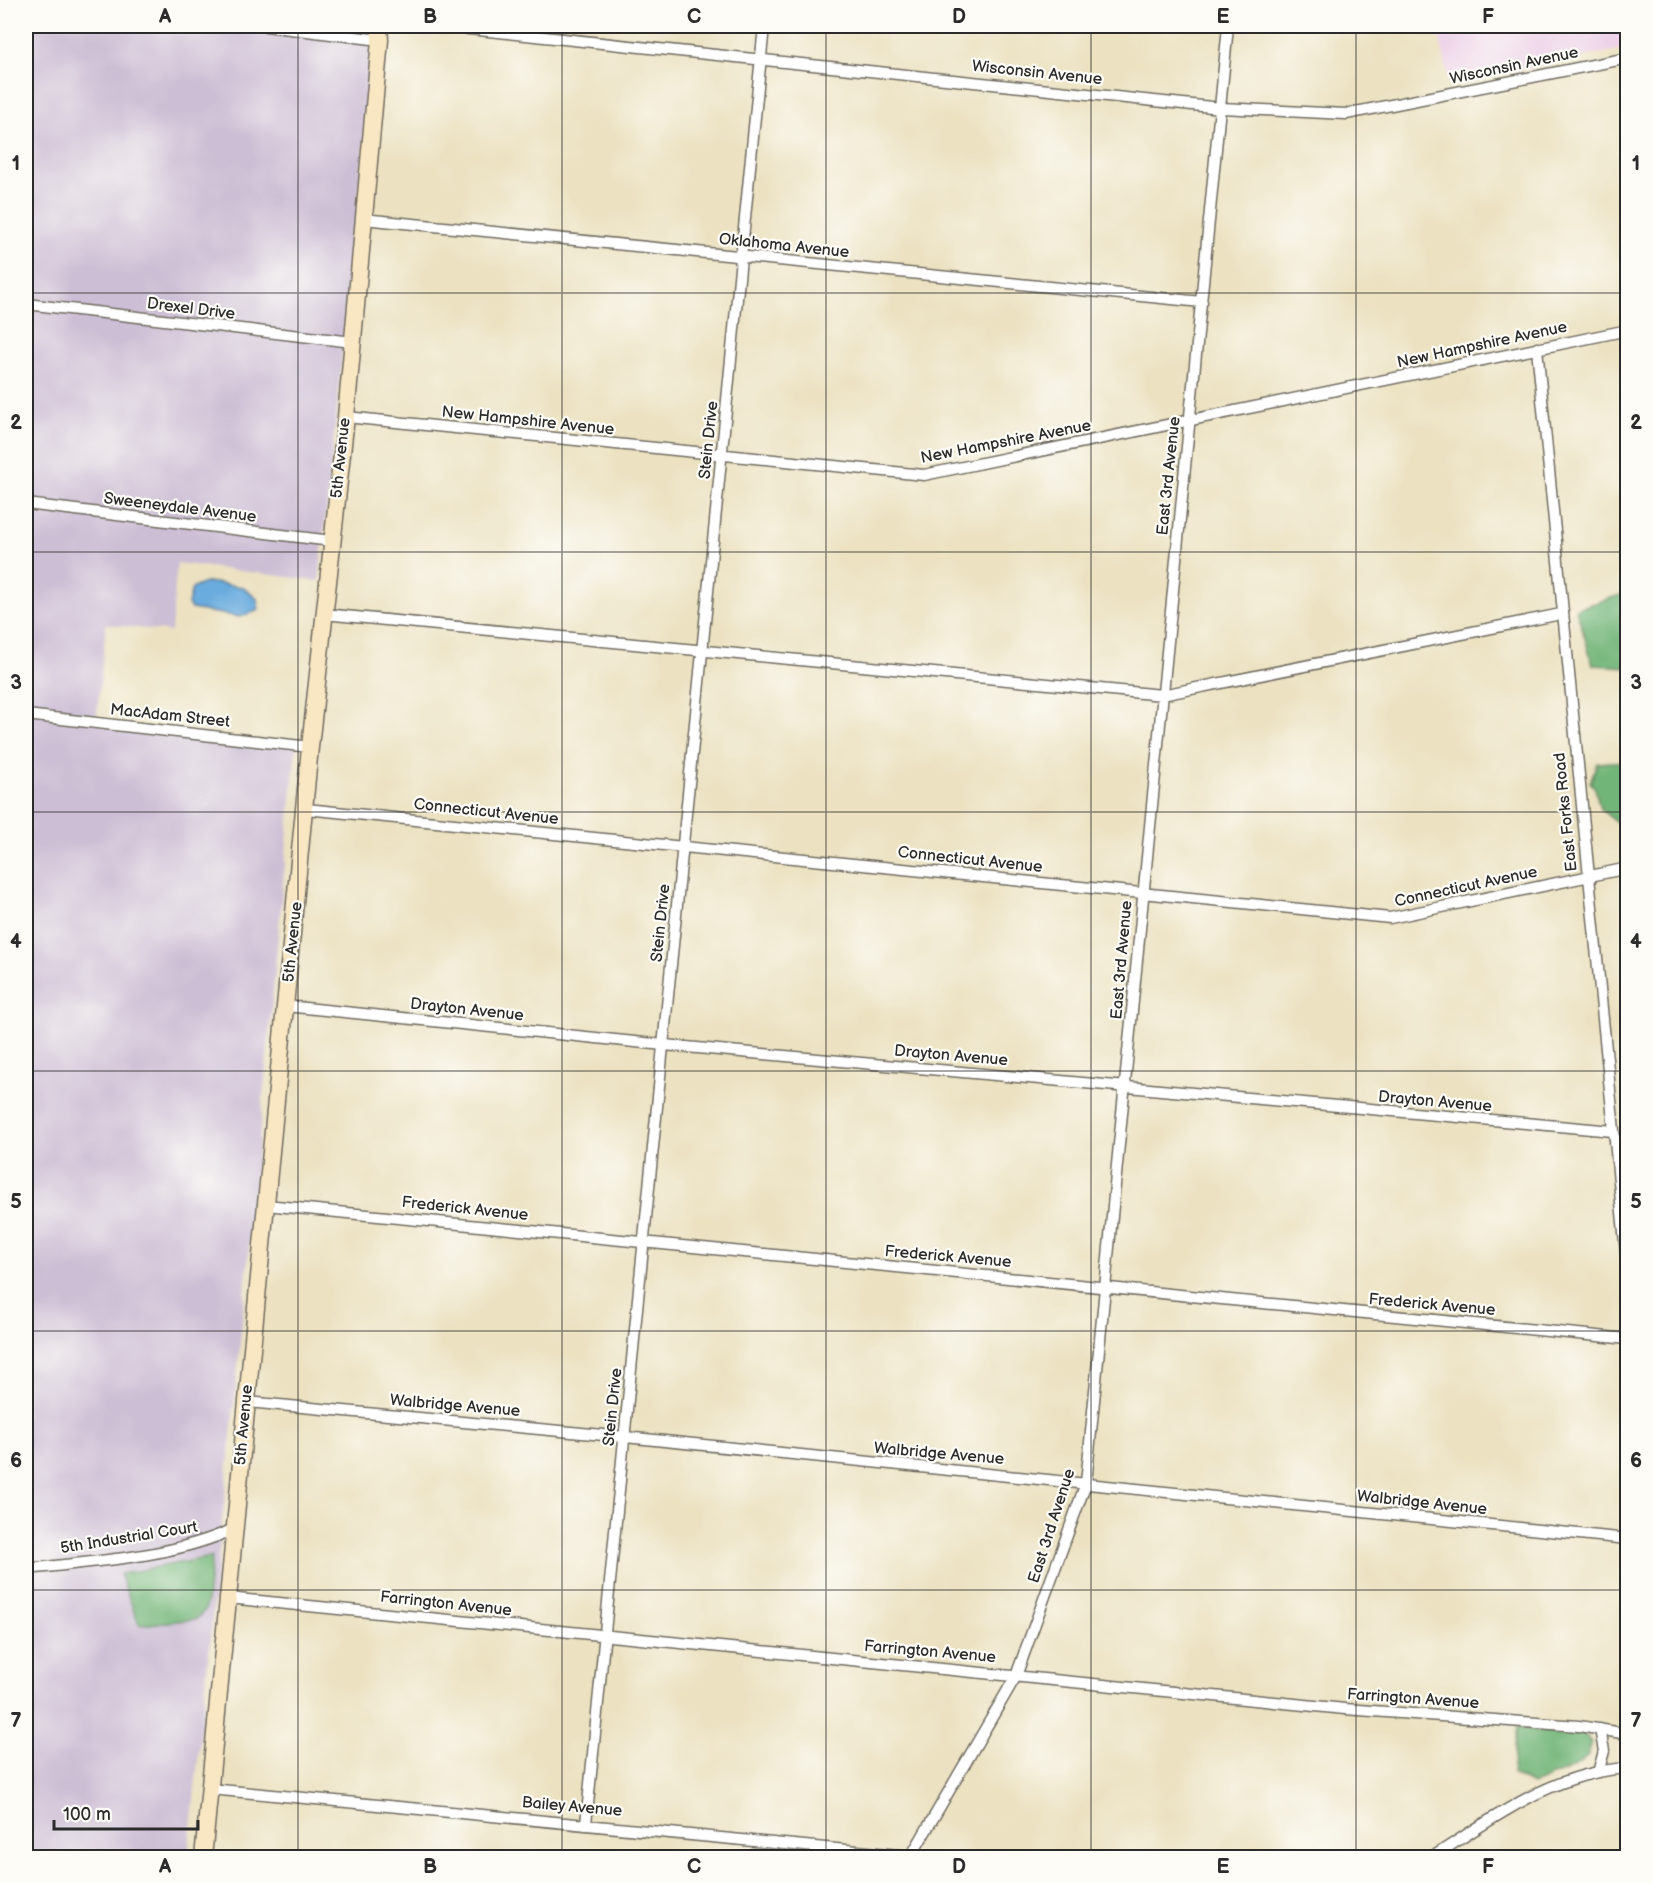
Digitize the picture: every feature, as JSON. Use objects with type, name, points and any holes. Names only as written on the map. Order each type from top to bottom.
[{"type":"main road","name":"5th Avenue","points":[[203,1857],[306,809],[310,747],[346,417],[379,33]]},
{"type":"street","points":[[266,26],[379,33]]},
{"type":"street","name":"Wisconsin Avenue","points":[[440,26],[1221,108],[1346,114],[1628,58]]},
{"type":"street","name":"Stein Drive","points":[[586,1824],[764,26]]},
{"type":"street","name":"East 3rd Avenue","points":[[911,1856],[1016,1676],[1086,1483],[1228,26]]},
{"type":"street","name":"Oklahoma Avenue","points":[[363,219],[1202,302]]},
{"type":"street","name":"Drexel Drive","points":[[26,304],[353,342]]},
{"type":"street","name":"New Hampshire Avenue","points":[[346,417],[924,476],[1628,330]]},
{"type":"street","name":"East Forks Road","points":[[1537,348],[1561,614],[1628,1273]]},
{"type":"street","name":"Sweeneydale Avenue","points":[[26,504],[332,541]]},
{"type":"street","points":[[324,614],[1162,695],[1561,614]]},
{"type":"street","name":"MacAdam Street","points":[[26,715],[310,747]]},
{"type":"street","name":"Connecticut Avenue","points":[[306,809],[1390,918],[1628,868]]},
{"type":"street","name":"Drayton Avenue","points":[[286,1006],[664,1045],[1613,1131]]},
{"type":"street","name":"Frederick Avenue","points":[[266,1205],[1628,1339]]},
{"type":"street","name":"Walbridge Avenue","points":[[246,1402],[625,1437],[1628,1539]]},
{"type":"street","name":"5th Industrial Court","points":[[26,1569],[121,1558],[211,1540],[236,1528]]},
{"type":"street","name":"Farrington Avenue","points":[[228,1598],[1345,1709],[1600,1729],[1624,1735]]},
{"type":"street","points":[[1599,1769],[1604,1751],[1600,1729]]},
{"type":"street","points":[[1604,1751],[1624,1735]]},
{"type":"street","points":[[1431,1857],[1533,1794],[1599,1769],[1628,1768]]},
{"type":"street","name":"Bailey Avenue","points":[[210,1789],[931,1857]]},
{"type":"shaded area","points":[[26,26],[376,26],[319,581],[177,563],[171,632],[106,624],[96,723],[296,746],[237,1376],[188,1857],[26,1858]]},
{"type":"shaded area","points":[[1437,26],[1627,26],[1627,48],[1450,84]]},
{"type":"green space","points":[[1627,593],[1627,667],[1593,665],[1576,609]]},
{"type":"green space","points":[[1627,761],[1627,825],[1620,825],[1600,809],[1595,788],[1590,782],[1597,763]]},
{"type":"green space","points":[[212,1557],[206,1609],[196,1619],[139,1625],[120,1574]]},
{"type":"green space","points":[[1517,1728],[1584,1734],[1592,1742],[1588,1756],[1575,1766],[1532,1785],[1512,1774]]},
{"type":"water","points":[[208,582],[243,587],[257,599],[259,610],[240,617],[191,609],[188,604],[192,588]]}]
